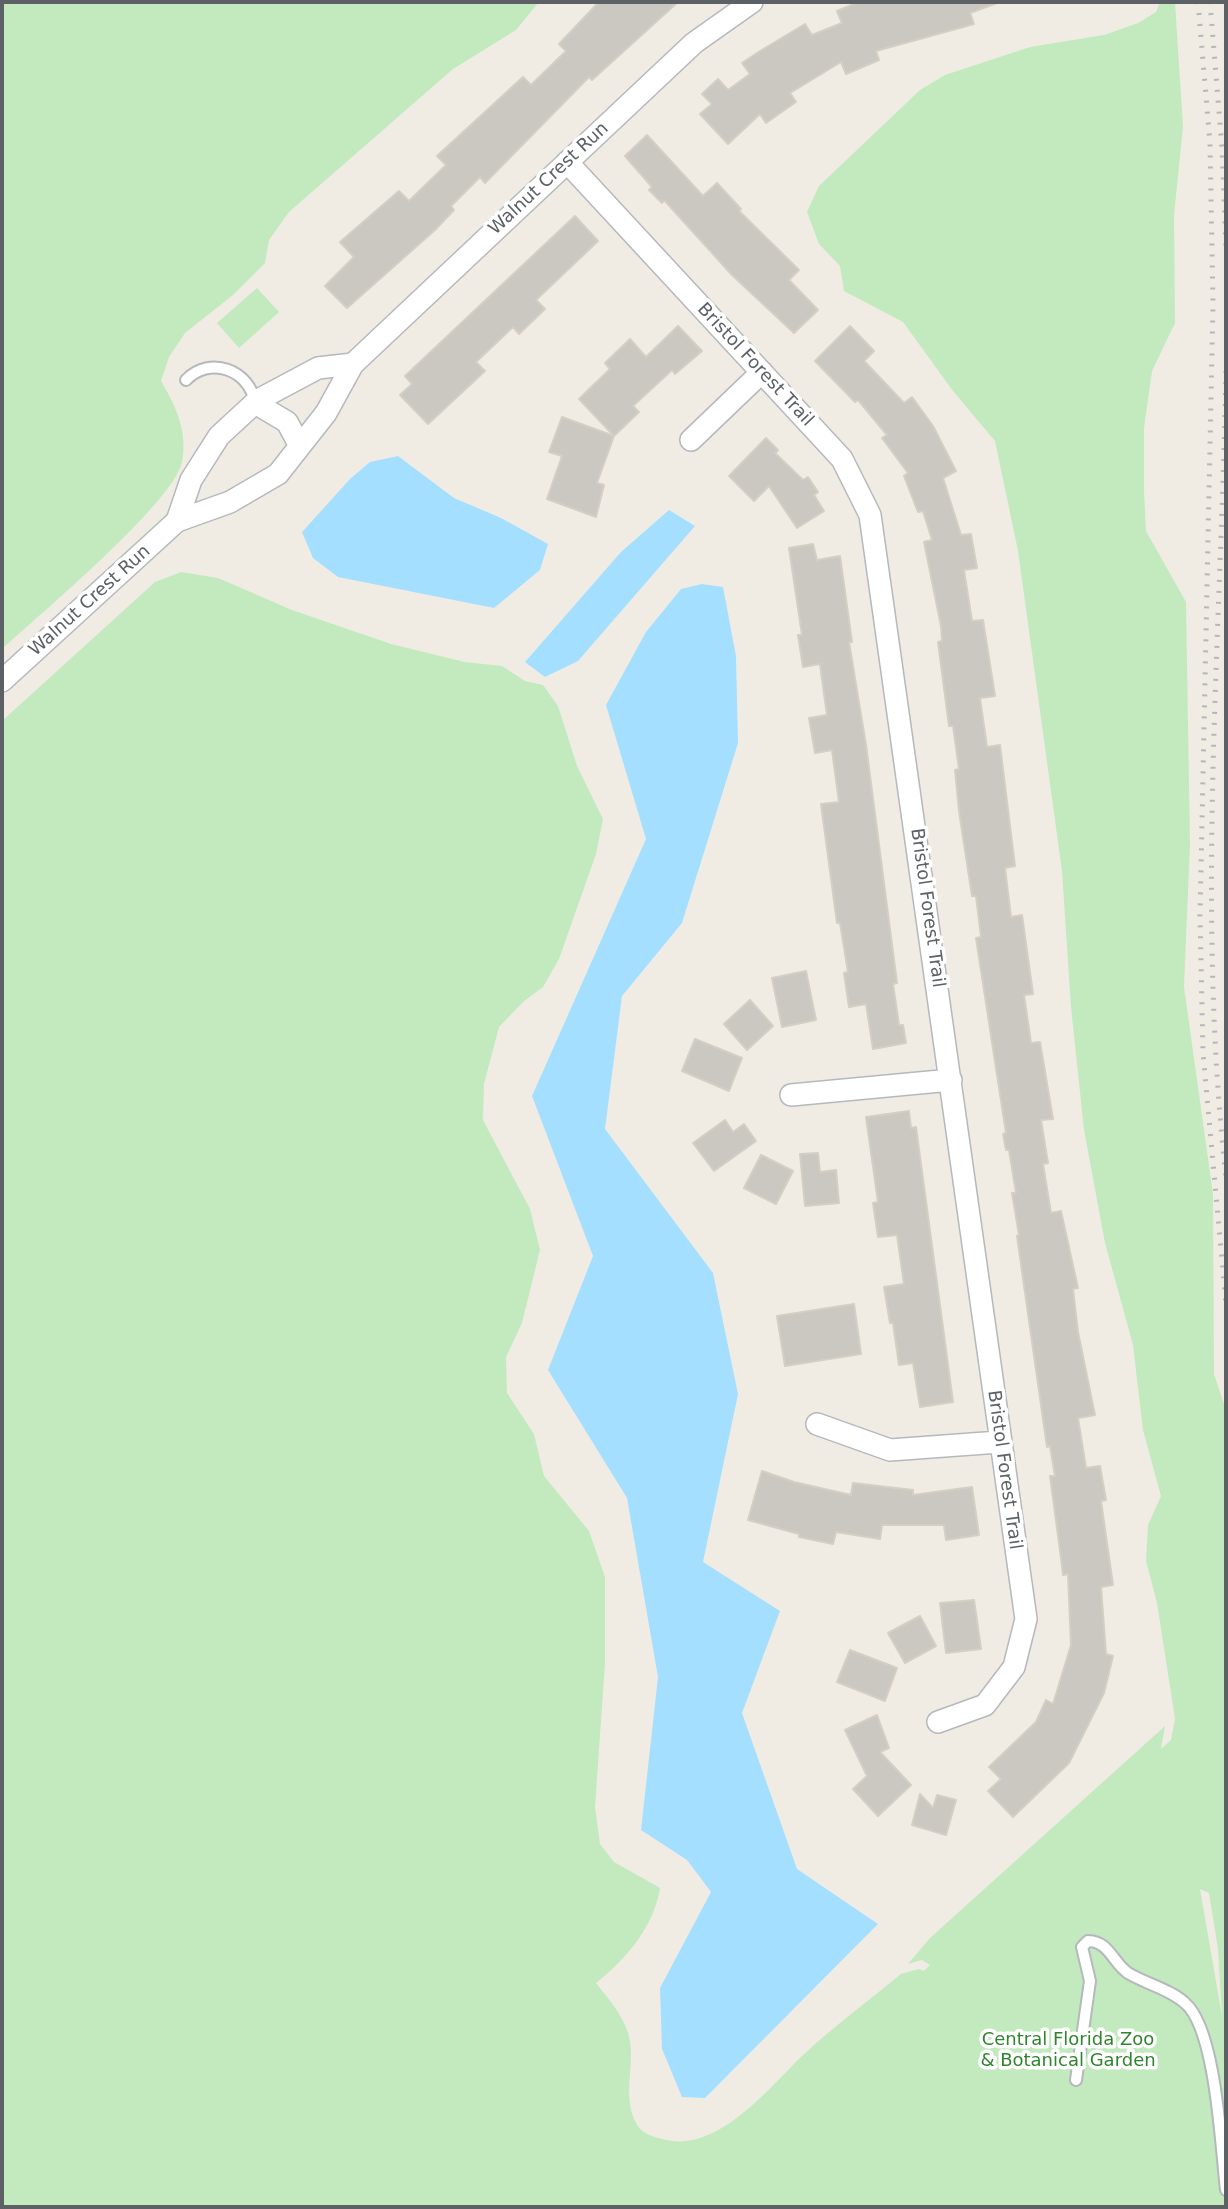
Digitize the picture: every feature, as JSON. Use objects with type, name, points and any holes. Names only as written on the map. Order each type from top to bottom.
[{"type":"street","name":"Walnut Crest Run","points":[[2,681],[177,522],[230,502],[278,474],[326,413],[353,364],[694,43],[752,2]]},
{"type":"street","name":"Bristol Forest Trail","points":[[567,162],[842,458],[870,515],[1026,1619],[1014,1667],[985,1705],[938,1722]]},
{"type":"street","name":"Walnut Crest Run","points":[[177,522],[191,480],[219,436],[255,403],[318,368],[353,364]]},
{"type":"street","points":[[691,440],[762,372]]},
{"type":"street","points":[[255,403],[287,422],[300,446]]},
{"type":"street","points":[[791,1095],[951,1080]]},
{"type":"street","points":[[817,1424],[890,1450],[999,1442]]},
{"type":"lane","points":[[186,380],[197,371],[214,367],[231,369],[248,384],[255,403]]},
{"type":"lane","points":[[1076,2080],[1090,1981],[1082,1947],[1088,1941],[1096,1941],[1107,1948],[1126,1972],[1184,2002],[1196,2014],[1207,2041],[1226,2190]]},
{"type":"green space","points":[[2,2],[539,2],[516,30],[453,69],[289,212],[269,240],[265,263],[233,295],[185,333],[169,357],[161,381],[176,410],[182,430],[182,462],[173,480],[156,503],[103,558],[2,649]]},
{"type":"green space","name":"Central Florida Zoo & Botanical Garden","points":[[1160,2],[1175,2],[1183,127],[1174,215],[1175,323],[1152,371],[1144,428],[1144,490],[1146,531],[1186,602],[1190,845],[1184,987],[1213,1194],[1214,1374],[1226,1410],[1226,2207],[2,2207],[2,721],[155,582],[181,572],[218,578],[292,610],[391,644],[465,662],[502,666],[525,681],[543,685],[558,706],[577,766],[603,819],[596,854],[559,959],[543,987],[523,1002],[499,1027],[484,1084],[483,1120],[530,1209],[540,1250],[522,1323],[506,1357],[507,1393],[534,1434],[544,1476],[589,1531],[605,1577],[605,1663],[595,1807],[600,1844],[614,1862],[660,1888],[652,1916],[637,1941],[618,1964],[596,1983],[610,2000],[628,2033],[631,2055],[630,2101],[638,2126],[654,2137],[682,2141],[702,2137],[740,2116],[814,2045],[901,1974],[919,1969],[924,1971],[930,1965],[922,1960],[908,1964],[930,1938],[1165,1726],[1161,1749],[1171,1740],[1175,1719],[1157,1603],[1146,1561],[1148,1525],[1161,1496],[1143,1430],[1133,1345],[1105,1243],[1084,1130],[1071,1007],[1062,871],[1018,551],[995,441],[953,391],[903,322],[844,291],[840,266],[819,244],[807,212],[819,186],[920,90],[945,75],[1030,47],[1104,35],[1138,23],[1156,12]],"holes":[[[1200,1889],[1209,1893],[1218,1949],[1222,2016]]]},
{"type":"green space","points":[[257,288],[279,312],[239,348],[217,323]]},
{"type":"water","points":[[398,456],[454,498],[501,518],[548,544],[540,570],[494,608],[338,577],[313,558],[302,532],[350,479],[370,462]]},
{"type":"water","points":[[669,510],[695,526],[578,661],[545,677],[525,662],[621,552]]},
{"type":"water","points":[[702,584],[723,587],[736,656],[738,743],[682,923],[622,996],[605,1129],[713,1273],[738,1394],[703,1562],[780,1611],[742,1713],[797,1869],[878,1924],[705,2098],[682,2097],[662,2049],[660,1988],[711,1892],[687,1860],[641,1830],[658,1677],[627,1498],[548,1370],[593,1256],[532,1096],[646,839],[606,705],[646,632],[681,589]]},
{"type":"building","points":[[599,2],[678,2],[592,80],[589,77],[485,183],[480,177],[451,206],[454,210],[435,230],[347,308],[325,286],[354,257],[340,242],[399,191],[409,201],[446,165],[437,156],[523,77],[531,85],[566,51],[559,44]]},
{"type":"building","points":[[859,2],[997,3],[970,13],[974,24],[876,51],[879,60],[846,74],[841,62],[790,93],[796,102],[766,123],[760,114],[728,144],[700,114],[712,104],[702,94],[718,79],[728,90],[750,74],[742,63],[805,24],[812,35],[842,23],[837,11]]},
{"type":"building","points":[[647,135],[703,196],[717,183],[741,209],[739,211],[799,270],[789,280],[818,310],[794,333],[732,275],[664,200],[662,203],[649,190],[652,187],[625,156]]},
{"type":"building","points":[[575,216],[598,241],[536,300],[545,309],[519,334],[513,327],[476,362],[485,371],[428,424],[400,395],[412,384],[405,376]]},
{"type":"building","points":[[678,326],[702,351],[675,374],[672,370],[633,406],[639,412],[614,436],[579,399],[610,369],[605,363],[630,339],[646,357]]},
{"type":"building","points":[[850,326],[874,351],[864,361],[904,403],[912,397],[933,426],[956,471],[943,478],[961,535],[971,534],[977,568],[964,570],[972,621],[983,620],[995,696],[980,698],[987,747],[1000,745],[1015,866],[1005,868],[1011,917],[1022,915],[1033,994],[1024,995],[1031,1043],[1040,1042],[1053,1119],[1041,1120],[1048,1163],[1043,1164],[1051,1213],[1061,1211],[1078,1288],[1073,1289],[1078,1332],[1095,1415],[1078,1418],[1086,1468],[1100,1466],[1106,1500],[1101,1501],[1113,1585],[1101,1587],[1106,1654],[1113,1656],[1104,1693],[1069,1763],[1013,1817],[988,1791],[1001,1779],[989,1767],[1036,1722],[1046,1700],[1053,1704],[1071,1645],[1068,1574],[1063,1575],[1050,1476],[1055,1476],[1050,1446],[1047,1447],[1017,1236],[1019,1235],[1012,1193],[1016,1193],[1009,1150],[1006,1150],[1003,1134],[1006,1133],[976,938],[981,937],[976,896],[972,896],[959,811],[955,770],[959,769],[953,726],[949,726],[938,642],[942,641],[941,626],[924,542],[932,540],[923,511],[918,512],[904,476],[908,473],[882,438],[887,435],[858,400],[855,402],[815,361]]},
{"type":"building","points":[[562,417],[614,436],[597,483],[604,485],[596,517],[547,499],[562,456],[549,452]]},
{"type":"building","points":[[766,438],[778,450],[775,453],[803,480],[808,477],[818,492],[814,495],[824,511],[797,528],[769,486],[754,501],[729,476]]},
{"type":"building","points":[[813,544],[817,560],[840,556],[852,642],[849,642],[866,745],[897,983],[893,984],[899,1025],[903,1025],[906,1043],[873,1049],[866,1004],[849,1007],[844,973],[848,972],[840,923],[837,923],[821,804],[839,802],[832,750],[815,753],[809,718],[827,715],[820,664],[803,667],[798,635],[802,635],[789,548]]},
{"type":"building","points":[[806,971],[816,1020],[782,1027],[772,978]]},
{"type":"building","points":[[750,1000],[773,1026],[747,1050],[724,1024]]},
{"type":"building","points":[[695,1039],[742,1058],[729,1091],[682,1071]]},
{"type":"building","points":[[909,1111],[911,1128],[916,1127],[953,1402],[920,1407],[913,1363],[899,1365],[893,1323],[890,1323],[884,1287],[904,1284],[897,1235],[878,1237],[873,1203],[878,1202],[866,1117]]},
{"type":"building","points":[[725,1120],[733,1132],[744,1124],[756,1141],[714,1171],[693,1143]]},
{"type":"building","points":[[818,1153],[820,1172],[836,1170],[839,1203],[805,1206],[800,1154]]},
{"type":"building","points":[[761,1155],[793,1171],[776,1204],[744,1188]]},
{"type":"building","points":[[854,1304],[861,1354],[785,1366],[777,1316]]},
{"type":"building","points":[[762,1471],[794,1482],[851,1495],[853,1483],[913,1490],[913,1495],[972,1487],[979,1535],[946,1540],[944,1525],[882,1525],[880,1539],[836,1532],[833,1544],[799,1537],[799,1534],[748,1520]]},
{"type":"building","points":[[974,1600],[981,1649],[946,1653],[940,1603]]},
{"type":"building","points":[[920,1616],[936,1646],[905,1663],[888,1633]]},
{"type":"building","points":[[850,1650],[897,1668],[885,1701],[837,1682]]},
{"type":"building","points":[[877,1715],[889,1748],[880,1752],[911,1785],[878,1816],[853,1789],[867,1776],[845,1730]]},
{"type":"building","points":[[920,1794],[933,1808],[937,1795],[956,1800],[946,1835],[912,1825]]},
{"type":"railway","points":[[1198,2],[1210,143],[1213,304],[1200,916],[1203,1053],[1226,1304]]},
{"type":"railway","points":[[1210,2],[1222,148],[1226,247]]},
{"type":"railway","points":[[1226,371],[1211,875],[1217,1077],[1226,1177]]}]
